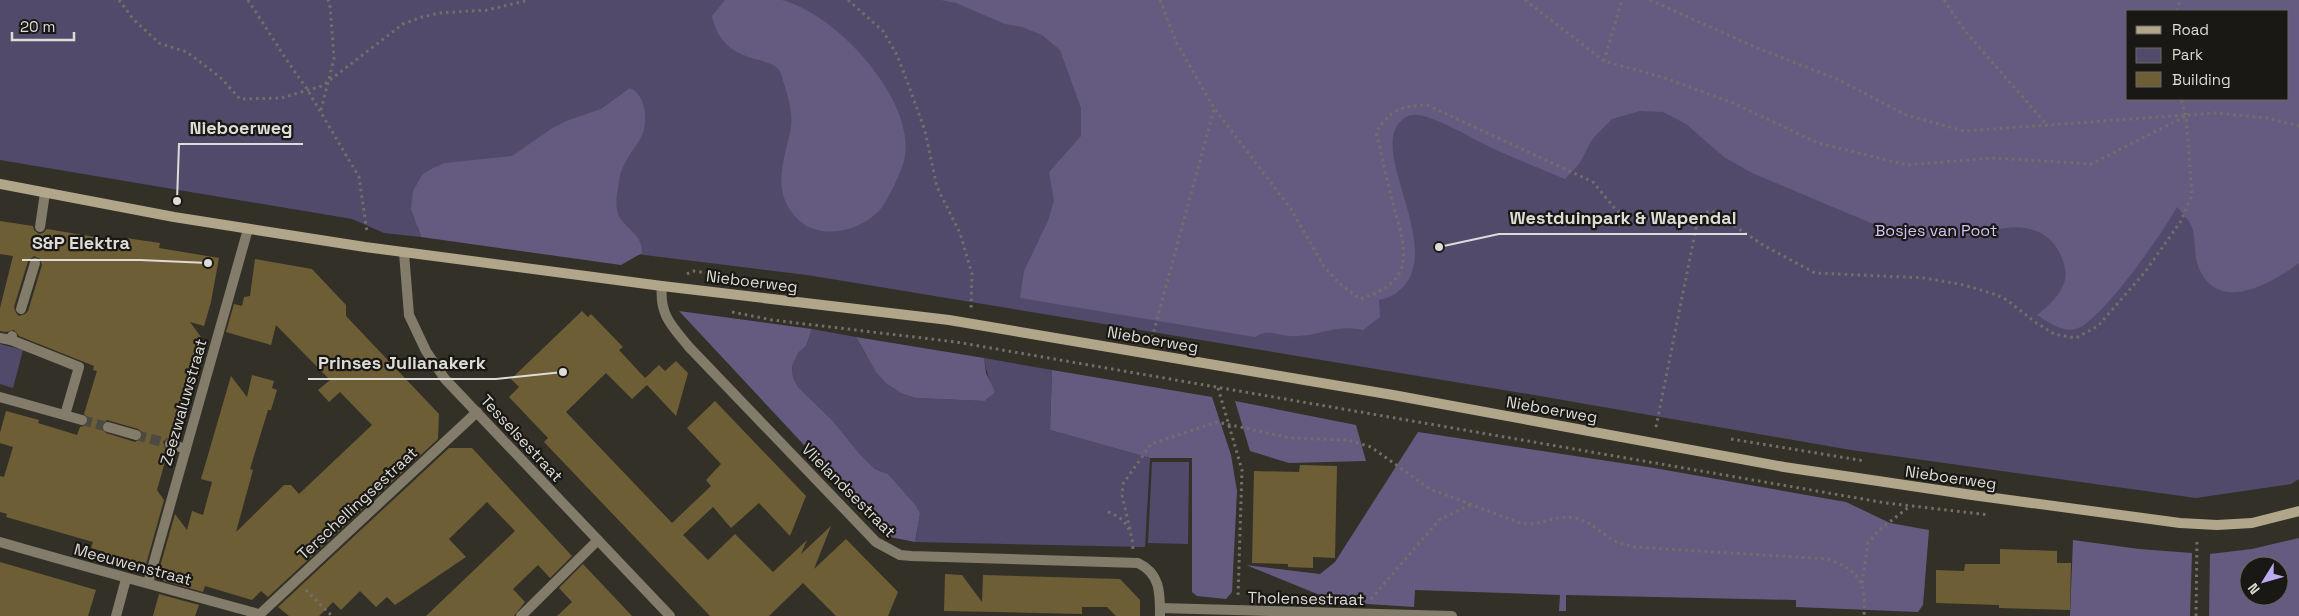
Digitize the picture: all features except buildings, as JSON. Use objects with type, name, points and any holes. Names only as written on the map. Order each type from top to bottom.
[{"type":"street","name":"Nieboerweg","points":[[0,184],[174,217],[365,248],[969,323],[1393,395],[1784,467],[1972,495],[2180,523],[2217,525],[2252,523],[2299,512]]},
{"type":"street","points":[[40,227],[45,193]]},
{"type":"street","name":"Zeezwaluwstraat","points":[[148,583],[248,228]]},
{"type":"street","name":"Tesselsestraat","points":[[404,252],[409,315],[426,351],[445,379],[670,616]]},
{"type":"street","points":[[21,308],[35,263]]},
{"type":"street","name":"Vlielandsestraat","points":[[662,286],[661,300],[663,310],[670,323],[689,347],[876,542],[888,550],[911,556],[1133,562],[1147,567],[1154,574],[1158,584],[1160,612]]},
{"type":"street","points":[[0,338],[11,338],[79,367],[65,415]]},
{"type":"street","points":[[0,397],[82,420]]},
{"type":"street","name":"Terschellingsestraat","points":[[258,615],[477,412]]},
{"type":"street","points":[[108,427],[136,435]]},
{"type":"street","points":[[170,444],[186,449]]},
{"type":"street","points":[[521,616],[598,540]]},
{"type":"street","name":"Meeuwenstraat","points":[[0,542],[258,615]]},
{"type":"street","points":[[116,616],[126,579]]},
{"type":"street","name":"Tholensestraat","points":[[1160,612],[1452,616]]},
{"type":"path","points":[[119,0],[132,18],[159,43],[187,52],[220,77],[240,99],[281,98],[329,82],[403,24],[440,13],[488,10],[529,0]]},
{"type":"path","points":[[248,0],[308,89],[360,177],[368,227],[365,248]]},
{"type":"path","points":[[320,111],[334,58],[328,0]]},
{"type":"path","points":[[848,0],[882,31],[897,55],[907,81],[925,131],[937,188],[960,233],[972,274],[969,323]]},
{"type":"path","points":[[1160,0],[1176,42],[1214,108],[1291,209],[1323,265],[1339,283],[1360,299],[1380,293],[1396,281],[1403,265],[1403,237],[1376,132],[1386,117],[1404,106],[1427,105],[1567,168],[1593,182],[1617,211],[1632,218],[1674,219],[1712,212],[1763,245],[1815,273],[1925,278],[1964,285],[2007,300],[2054,334],[2076,338],[2098,326],[2145,272],[2181,221],[2192,195],[2186,116],[2181,100]]},
{"type":"path","points":[[1525,0],[1604,61],[1665,78],[1733,103],[1818,143],[1906,165],[1992,158],[2091,164],[2186,116]]},
{"type":"path","points":[[1604,61],[1622,0]]},
{"type":"path","points":[[1650,0],[1755,47],[1839,80],[1906,115],[1964,131],[2215,113],[2267,118],[2299,126]]},
{"type":"path","points":[[1944,0],[1966,31],[2047,126]]},
{"type":"path","points":[[1152,338],[1214,108]]},
{"type":"path","points":[[1656,427],[1697,223],[1703,213]]},
{"type":"path","points":[[726,311],[772,320],[956,342],[1911,506],[1998,516]]},
{"type":"path","points":[[1218,388],[1242,470],[1238,612]]},
{"type":"path","points":[[1133,562],[1130,529],[1122,495],[1123,484],[1151,444],[1217,422],[1291,438],[1348,440],[1371,447],[1430,489],[1520,523],[1533,525],[1557,518],[1571,517],[1588,521],[1617,542],[1634,547],[1828,559],[1850,570],[1862,584],[1865,593],[1864,616]]},
{"type":"path","points":[[1379,590],[1439,520],[1472,504]]},
{"type":"path","points":[[1862,584],[1868,543],[1878,531],[1911,506]]},
{"type":"path","points":[[1108,512],[1120,516],[1130,529]]},
{"type":"path","points":[[2188,537],[2197,537],[2196,616]]},
{"type":"path","points":[[296,579],[332,616]]},
{"type":"green space","name":"Bosjes van Poot","points":[[0,0],[2299,0],[2299,479],[2291,484],[2196,498],[1851,450],[1534,395],[807,275],[417,227],[421,237],[384,233],[352,219],[0,160]]},
{"type":"green space","points":[[725,0],[782,0],[803,8],[825,22],[847,40],[884,85],[897,109],[905,133],[905,156],[887,200],[879,211],[869,219],[846,230],[821,231],[809,227],[790,210],[785,200],[781,178],[791,119],[790,106],[781,74],[777,68],[770,64],[737,52],[718,33],[712,16]]},
{"type":"green space","points":[[941,0],[2299,0],[2299,263],[2259,287],[2230,292],[2216,288],[2205,279],[2197,263],[2193,229],[2177,207],[2146,254],[2116,294],[2087,323],[2071,330],[2056,326],[2037,315],[2059,293],[2063,286],[2066,272],[2055,246],[2049,239],[2034,230],[2016,227],[1979,234],[1935,238],[1895,233],[1752,173],[1724,157],[1686,124],[1663,112],[1640,111],[1612,119],[1593,138],[1579,164],[1565,179],[1497,150],[1443,123],[1413,115],[1401,121],[1394,134],[1393,152],[1410,219],[1414,242],[1414,264],[1405,285],[1392,296],[1379,300],[1380,317],[1363,330],[1345,328],[1291,336],[1265,333],[1255,337],[1020,298],[1024,271],[1048,221],[1054,201],[1049,172],[1081,136],[1081,108],[1060,50],[1042,35],[1022,27],[1005,24],[956,3]]},
{"type":"green space","points":[[630,88],[636,92],[643,104],[645,126],[640,139],[627,158],[619,179],[617,207],[620,218],[638,238],[642,247],[642,253],[621,265],[421,237],[411,209],[413,191],[422,175],[445,163],[512,156],[551,129],[566,121],[601,109]]},
{"type":"green space","points":[[679,311],[812,329],[806,346],[798,353],[792,367],[793,377],[798,387],[833,421],[859,453],[875,469],[888,474],[916,506],[920,514],[915,542],[890,537]]},
{"type":"green space","points":[[812,329],[856,337],[866,355],[916,398],[985,401],[990,397],[990,381],[984,358],[1052,370],[1050,430],[1150,458],[1145,547],[915,542],[920,514],[888,474],[875,469],[859,453],[833,421],[798,387],[793,377],[792,367],[798,353],[806,346]]},
{"type":"green space","points":[[856,337],[984,358],[986,373],[995,392],[985,401],[916,398],[901,393],[886,383],[876,372]]},
{"type":"green space","points":[[0,344],[23,350],[13,388],[0,384]]},
{"type":"green space","points":[[1052,370],[1212,397],[1231,455],[1237,491],[1232,592],[1226,599],[1197,596],[1192,592],[1192,458],[1150,458],[1050,430]]},
{"type":"green space","points":[[1235,401],[1356,425],[1366,461],[1289,463],[1250,451]]},
{"type":"green space","points":[[1418,432],[1654,468],[1846,502],[1890,523],[1929,530],[1923,605],[1918,612],[1796,607],[1796,600],[1566,595],[1566,611],[1559,611],[1560,595],[1415,590],[1414,607],[1337,602],[1246,565],[1320,574],[1335,562]]},
{"type":"green space","points":[[1152,462],[1189,462],[1188,544],[1148,543]]},
{"type":"green space","points":[[2299,538],[2299,616],[2209,616],[2210,554],[2252,549]]},
{"type":"green space","points":[[2073,540],[2139,549],[2192,553],[2190,616],[2070,616]]},
{"type":"tunnel","points":[[82,420],[108,427]]},
{"type":"tunnel","points":[[136,435],[170,444]]},
{"type":"place","name":"Nieboerweg","points":[[177,201]]},
{"type":"place","name":"Westduinpark & Wapendal","points":[[1439,247]]},
{"type":"place","name":"S&P Elektra","points":[[208,263]]},
{"type":"place","name":"Prinses Julianakerk","points":[[563,372]]}]
